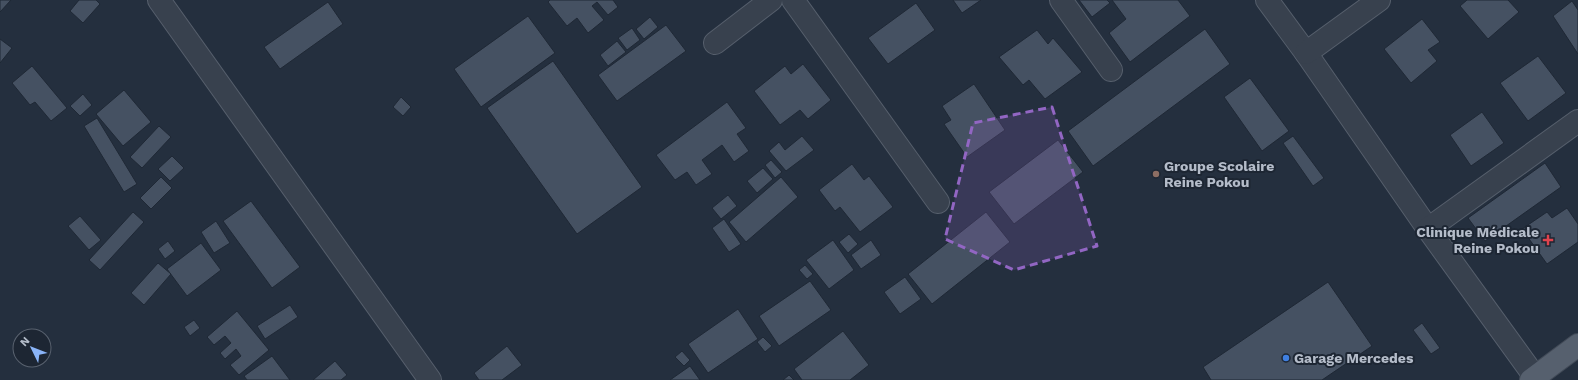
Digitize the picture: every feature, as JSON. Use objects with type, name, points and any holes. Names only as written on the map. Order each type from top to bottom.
[{"type":"main road","points":[[1533,378],[1578,345]]},
{"type":"street","points":[[159,0],[430,380]]},
{"type":"street","points":[[715,43],[771,0]]},
{"type":"street","points":[[793,0],[938,202]]},
{"type":"street","points":[[1061,0],[1111,70]]},
{"type":"street","points":[[1267,0],[1306,53],[1533,378]]},
{"type":"street","points":[[1306,53],[1379,0]]},
{"type":"street","points":[[1428,229],[1578,121]]},
{"type":"highlighted area","points":[[1052,107],[1097,246],[1014,270],[945,239],[973,123]]},
{"type":"building","points":[[0,0],[11,0],[0,12]]},
{"type":"building","points":[[79,0],[96,0],[100,4],[83,23],[70,11]]},
{"type":"building","points":[[550,0],[613,0],[618,7],[608,15],[597,2],[592,6],[604,20],[588,33],[577,18],[567,26],[548,2]]},
{"type":"building","points":[[953,0],[981,0],[962,13]]},
{"type":"building","points":[[1079,0],[1107,0],[1110,3],[1092,17]]},
{"type":"building","points":[[1112,0],[1178,0],[1190,16],[1130,62],[1109,33],[1126,19]]},
{"type":"building","points":[[1467,0],[1508,0],[1519,12],[1488,39],[1460,6]]},
{"type":"building","points":[[1572,1],[1578,10],[1578,54],[1553,16]]},
{"type":"building","points":[[328,2],[343,24],[280,69],[264,47]]},
{"type":"building","points":[[916,3],[935,30],[888,64],[868,38]]},
{"type":"building","points":[[528,16],[555,53],[481,107],[454,69]]},
{"type":"building","points":[[650,17],[658,27],[644,39],[636,29]]},
{"type":"building","points":[[1422,19],[1440,42],[1428,50],[1437,61],[1411,83],[1384,49]]},
{"type":"building","points":[[666,25],[686,51],[617,101],[598,75]]},
{"type":"building","points":[[632,28],[640,40],[627,50],[618,38]]},
{"type":"building","points":[[1205,29],[1230,64],[1093,166],[1068,131]]},
{"type":"building","points":[[1037,30],[1048,44],[1053,38],[1082,72],[1045,99],[1029,80],[1023,85],[999,57]]},
{"type":"building","points":[[0,39],[12,48],[0,63]]},
{"type":"building","points":[[617,41],[626,52],[608,66],[600,55]]},
{"type":"building","points":[[1538,56],[1566,93],[1528,121],[1500,83]]},
{"type":"building","points":[[553,61],[642,187],[577,234],[487,108]]},
{"type":"building","points":[[803,64],[831,100],[808,119],[800,110],[780,125],[754,91],[785,66],[791,74]]},
{"type":"building","points":[[32,66],[67,108],[51,121],[35,102],[30,105],[12,83]]},
{"type":"building","points":[[1250,78],[1289,131],[1262,151],[1224,97]]},
{"type":"building","points":[[974,84],[1005,130],[967,157],[944,124],[951,120],[942,106]]},
{"type":"building","points":[[124,90],[151,122],[123,146],[96,114]]},
{"type":"building","points":[[83,94],[92,105],[80,116],[70,106]]},
{"type":"building","points":[[401,97],[411,107],[403,116],[393,107]]},
{"type":"building","points":[[727,102],[746,128],[737,134],[749,151],[734,162],[722,145],[702,160],[712,174],[696,185],[687,172],[675,180],[656,155]]},
{"type":"building","points":[[1482,112],[1504,143],[1471,166],[1450,135]]},
{"type":"building","points":[[97,118],[137,184],[124,192],[84,126]]},
{"type":"building","points":[[159,126],[171,137],[142,168],[130,157]]},
{"type":"building","points":[[802,136],[814,150],[786,171],[769,151],[779,142],[785,150]]},
{"type":"building","points":[[1293,136],[1324,178],[1313,186],[1283,143]]},
{"type":"building","points":[[1058,140],[1083,172],[1014,224],[989,192]]},
{"type":"building","points":[[172,156],[184,168],[170,181],[158,169]]},
{"type":"building","points":[[771,160],[782,172],[775,178],[765,165]]},
{"type":"building","points":[[1545,163],[1561,187],[1485,241],[1468,218]]},
{"type":"building","points":[[852,164],[864,180],[869,176],[893,207],[860,232],[840,207],[835,211],[819,190]]},
{"type":"building","points":[[763,168],[773,179],[757,193],[747,181]]},
{"type":"building","points":[[161,177],[172,188],[151,209],[140,198]]},
{"type":"building","points":[[781,177],[798,197],[746,242],[729,222]]},
{"type":"building","points":[[728,195],[737,206],[721,219],[712,208]]},
{"type":"building","points":[[251,201],[300,267],[272,288],[223,221]]},
{"type":"building","points":[[1567,208],[1578,224],[1578,242],[1547,264],[1522,229],[1547,212],[1552,218]]},
{"type":"building","points":[[133,212],[144,222],[100,270],[89,260]]},
{"type":"building","points":[[986,212],[1010,242],[932,304],[908,274]]},
{"type":"building","points":[[80,216],[101,240],[89,250],[68,226]]},
{"type":"building","points":[[724,219],[741,244],[729,252],[712,228]]},
{"type":"building","points":[[216,221],[230,243],[214,253],[201,232]]},
{"type":"building","points":[[849,234],[858,244],[848,253],[839,242]]},
{"type":"building","points":[[833,240],[854,270],[829,289],[806,260]]},
{"type":"building","points":[[871,240],[881,255],[861,269],[851,255]]},
{"type":"building","points":[[168,241],[175,251],[165,259],[158,249]]},
{"type":"building","points":[[201,243],[221,270],[187,296],[167,269]]},
{"type":"building","points":[[158,263],[171,274],[144,305],[131,293]]},
{"type":"building","points":[[805,265],[813,274],[807,279],[799,270]]},
{"type":"building","points":[[905,277],[921,299],[900,314],[884,292]]},
{"type":"building","points":[[810,281],[831,310],[779,346],[759,316]]},
{"type":"building","points":[[1328,282],[1372,346],[1322,380],[1211,380],[1203,367]]},
{"type":"building","points":[[290,305],[298,317],[265,339],[257,326]]},
{"type":"building","points":[[738,309],[758,339],[708,373],[688,344]]},
{"type":"building","points":[[237,311],[269,350],[239,375],[230,365],[241,356],[236,349],[225,359],[220,353],[231,343],[225,336],[214,345],[207,337]]},
{"type":"building","points":[[194,320],[200,328],[190,336],[184,327]]},
{"type":"building","points":[[1422,323],[1440,348],[1431,354],[1413,330]]},
{"type":"building","points":[[843,331],[869,365],[850,380],[802,380],[794,369]]},
{"type":"building","points":[[763,337],[772,346],[765,352],[757,342]]},
{"type":"building","points":[[507,346],[522,365],[502,380],[479,380],[474,373]]},
{"type":"building","points":[[682,351],[690,360],[684,366],[675,357]]},
{"type":"building","points":[[272,356],[290,380],[247,380],[244,376]]},
{"type":"building","points":[[335,361],[347,375],[341,380],[313,380]]},
{"type":"building","points":[[690,366],[700,380],[670,380]]},
{"type":"building","points":[[789,375],[794,380],[783,380]]},
{"type":"place","name":"Groupe Scolaire Reine Pokou","points":[[1156,174]]},
{"type":"place","name":"Clinique Médicale Reine Pokou","points":[[1548,240]]},
{"type":"place","name":"Garage Mercedes","points":[[1286,358]]}]
